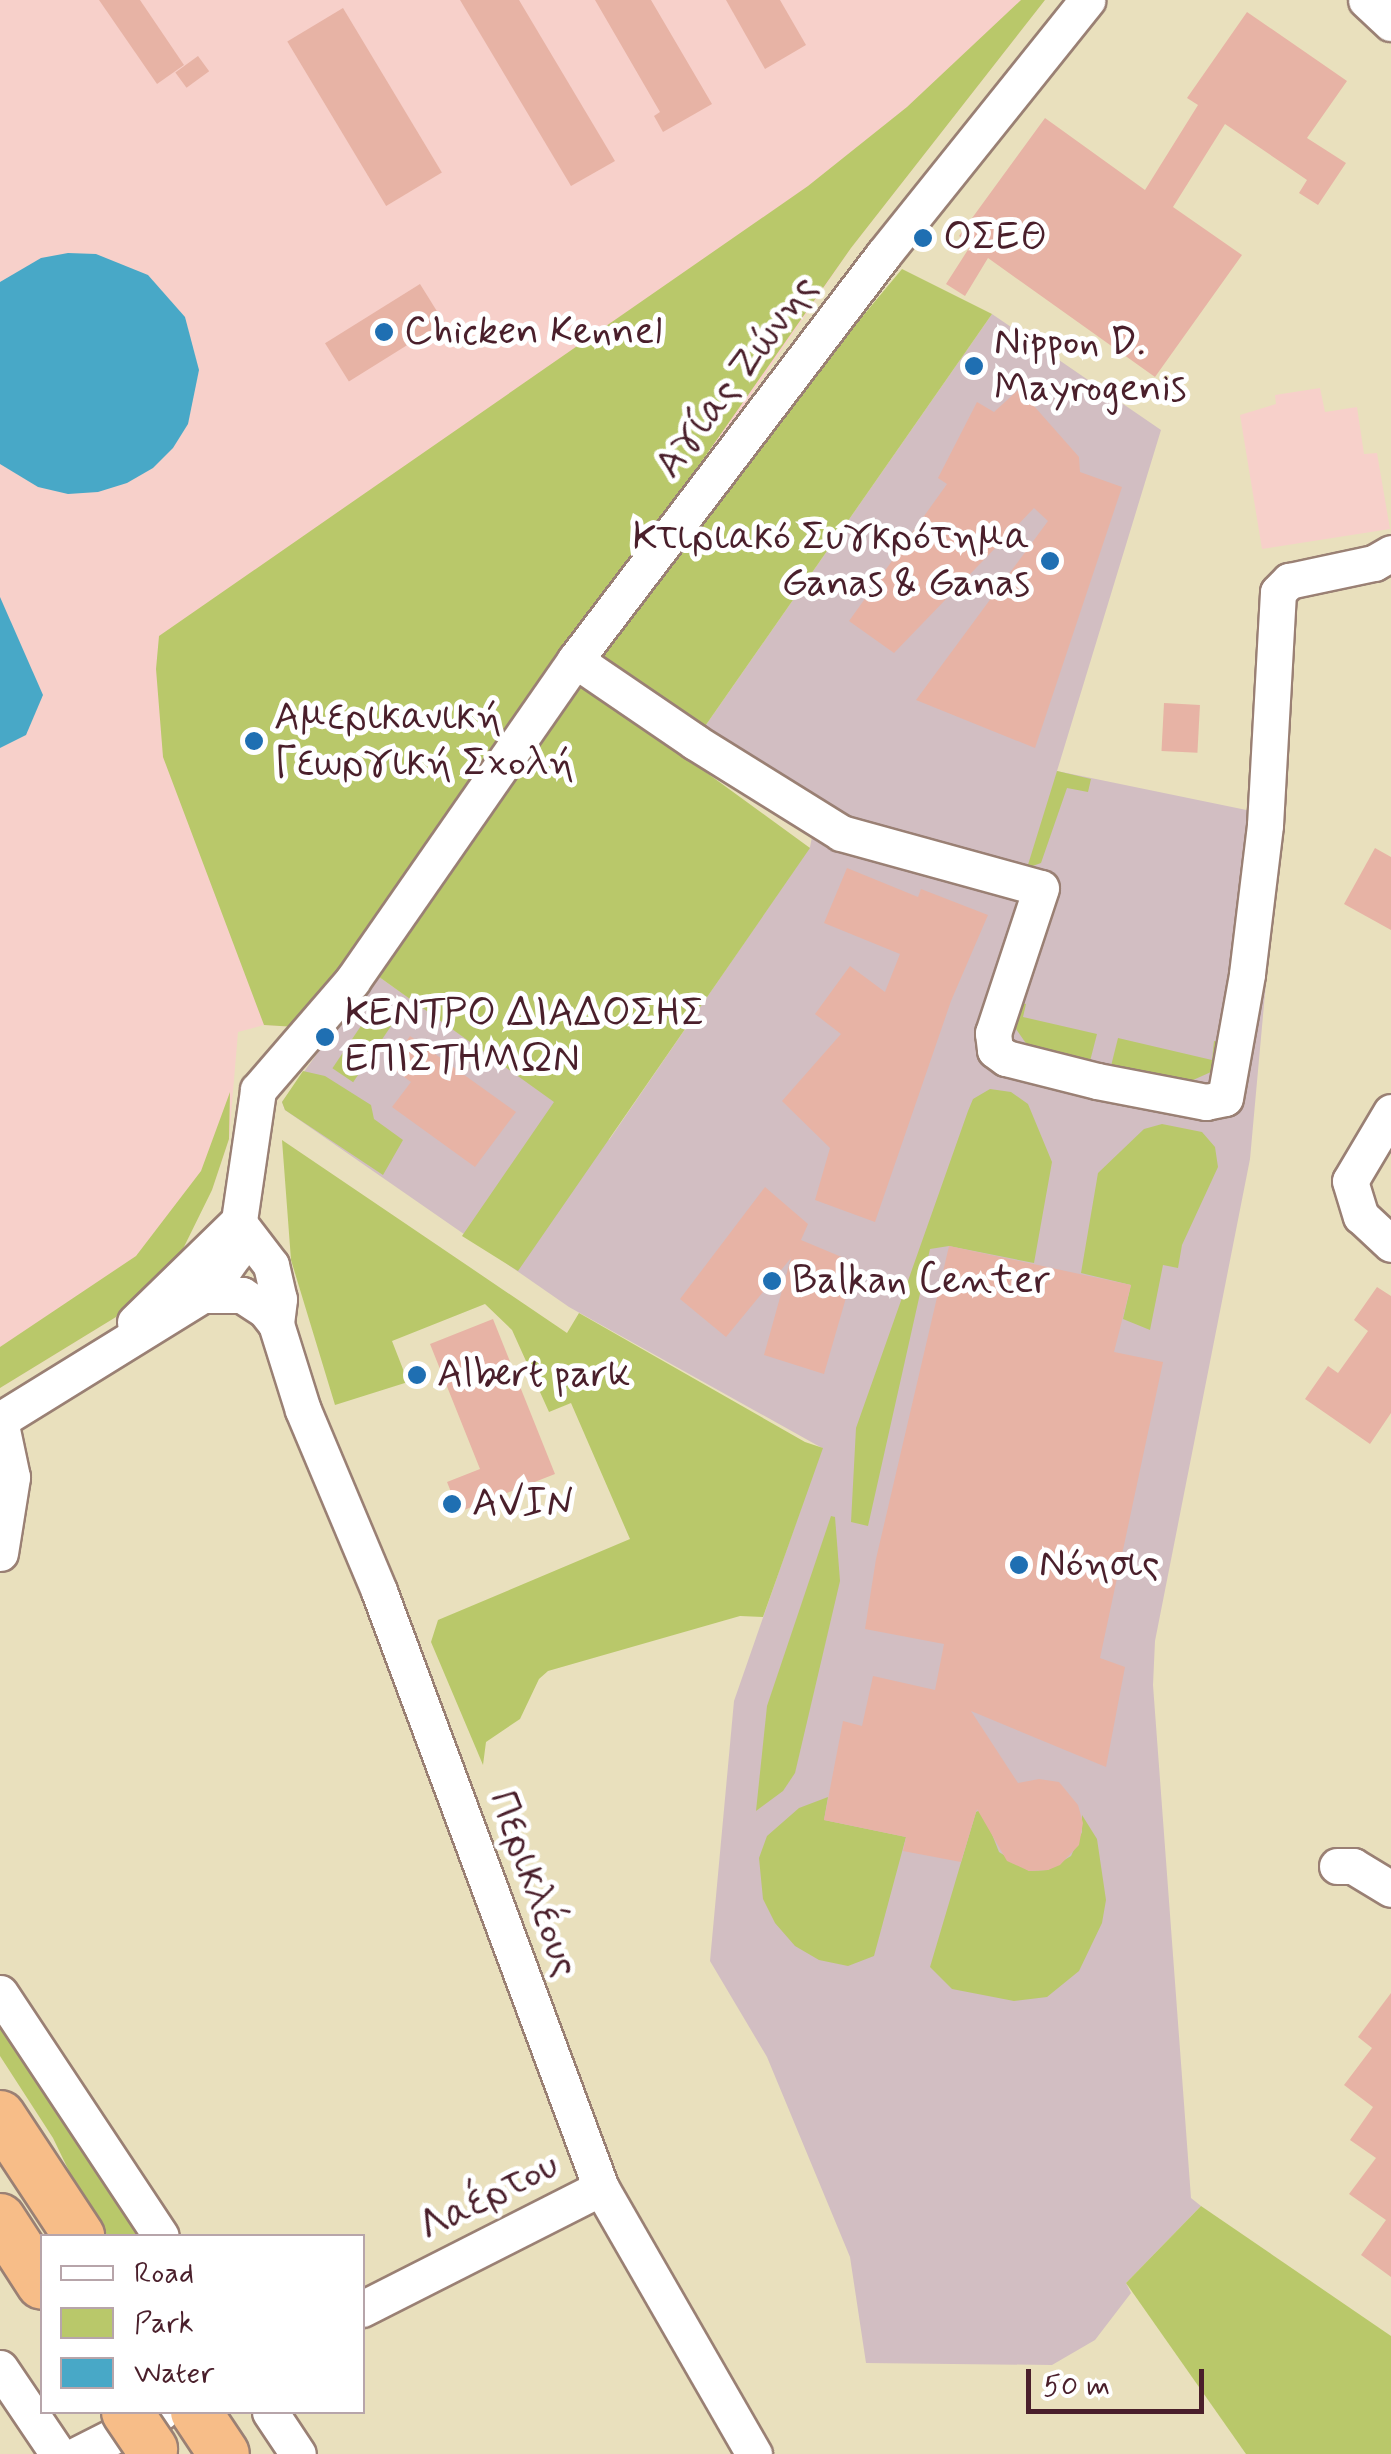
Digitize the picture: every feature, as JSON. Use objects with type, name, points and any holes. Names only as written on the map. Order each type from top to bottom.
[{"type":"highway","points":[[0,2116],[77,2234]]},
{"type":"highway","points":[[0,2219],[40,2281]]},
{"type":"street","name":"Αγίας Ζώνης","points":[[202,1294],[234,1255],[258,1090],[352,981],[575,660],[882,255],[1087,0]]},
{"type":"street","points":[[1366,0],[1391,23]]},
{"type":"street","points":[[575,660],[694,742],[841,834],[1041,888],[993,1033],[995,1050],[1006,1058],[1098,1082],[1206,1102],[1225,1098],[1247,974],[1265,825],[1278,592],[1289,581],[1374,564],[1391,553]]},
{"type":"street","points":[[1391,1112],[1350,1181],[1360,1216],[1391,1244]]},
{"type":"street","points":[[115,1345],[162,1292],[238,1222]]},
{"type":"street","name":"Περικλέους","points":[[238,1222],[303,1410],[379,1591],[601,2188],[754,2454]]},
{"type":"street","points":[[0,1552],[3,1510],[12,1477],[0,1420],[202,1294],[230,1292],[270,1317]]},
{"type":"street","points":[[1337,1866],[1353,1866],[1391,1889]]},
{"type":"street","points":[[0,1994],[160,2234]]},
{"type":"street","name":"Λαέρτου","points":[[365,2307],[601,2188]]},
{"type":"street","points":[[0,2368],[58,2454]]},
{"type":"street","points":[[271,2414],[298,2454]]},
{"type":"street","points":[[78,2454],[174,2430]]},
{"type":"shaded area","name":"Αμερικανική Γεωργική Σχολή","points":[[0,0],[1045,0],[851,248],[741,410],[296,1027],[264,1025],[238,1032],[229,1139],[212,1190],[116,1317],[0,1388]]},
{"type":"shaded area","points":[[992,314],[1161,430],[1057,771],[1281,817],[1250,1159],[1155,1641],[1153,1685],[1191,2198],[1201,2206],[1126,2283],[1131,2293],[1095,2340],[1052,2365],[866,2363],[850,2257],[767,2057],[710,1961],[734,1701],[822,1448],[569,1307],[285,1110],[282,1102],[375,974],[609,1140],[810,847],[815,822],[701,732]]},
{"type":"shaded area","points":[[1320,388],[1325,412],[1357,407],[1364,454],[1377,453],[1390,529],[1262,549],[1240,415],[1276,404],[1275,395]]},
{"type":"green space","points":[[1021,0],[1045,0],[851,248],[420,864],[296,1027],[264,1025],[163,757],[156,669],[159,636],[808,186],[907,107]]},
{"type":"green space","points":[[902,269],[992,314],[701,732],[601,658],[730,475]]},
{"type":"green space","points":[[582,682],[810,848],[518,1271],[462,1236],[554,1102],[375,974]]},
{"type":"green space","points":[[1057,771],[1091,779],[1088,792],[1067,788],[1041,863],[1027,868]]},
{"type":"green space","points":[[1014,1001],[1026,1004],[1023,1017],[1097,1034],[1088,1069],[1032,1052],[1016,1029]]},
{"type":"green space","points":[[371,1011],[392,1025],[353,1082],[332,1068]]},
{"type":"green space","points":[[1118,1038],[1212,1060],[1214,1041],[1224,1043],[1211,1072],[1182,1085],[1109,1074]]},
{"type":"green space","points":[[303,1071],[325,1076],[371,1105],[374,1119],[403,1140],[383,1175],[285,1110],[282,1102]]},
{"type":"green space","points":[[990,1089],[1011,1092],[1028,1104],[1052,1162],[1034,1263],[949,1246],[930,1249],[868,1526],[851,1522],[856,1428],[968,1111],[973,1099]]},
{"type":"green space","points":[[230,1092],[229,1139],[212,1190],[179,1257],[116,1317],[0,1388],[0,1347],[136,1256],[201,1171]]},
{"type":"green space","points":[[1162,1124],[1202,1132],[1215,1147],[1218,1167],[1182,1245],[1178,1268],[1163,1265],[1150,1330],[1123,1319],[1131,1285],[1081,1273],[1098,1173],[1144,1129]]},
{"type":"green space","points":[[282,1140],[567,1333],[579,1313],[805,1442],[823,1448],[763,1617],[740,1616],[548,1671],[539,1679],[520,1719],[486,1742],[483,1765],[431,1642],[438,1620],[630,1539],[571,1403],[549,1412],[512,1330],[485,1304],[392,1341],[408,1382],[335,1405],[291,1260]]},
{"type":"green space","points":[[831,1516],[835,1517],[840,1581],[795,1773],[783,1791],[756,1811],[767,1706]]},
{"type":"green space","points":[[828,1797],[824,1820],[906,1837],[874,1956],[848,1966],[819,1960],[795,1946],[775,1923],[763,1899],[759,1858],[767,1836],[799,1808]]},
{"type":"green space","points":[[982,1809],[999,1852],[1029,1871],[1048,1870],[1071,1856],[1082,1832],[1082,1815],[1097,1839],[1106,1900],[1102,1923],[1079,1971],[1047,1997],[1014,2001],[952,1989],[930,1967],[976,1812]]},
{"type":"green space","points":[[0,2010],[146,2234],[107,2234],[84,2202],[53,2138],[0,2056]]},
{"type":"green space","points":[[1201,2206],[1391,2336],[1391,2454],[1246,2454],[1126,2283]]},
{"type":"water","points":[[68,253],[96,254],[148,275],[185,317],[199,370],[188,424],[173,448],[153,468],[127,483],[98,492],[68,494],[38,487],[0,464],[0,282],[41,258]]},
{"type":"water","points":[[0,597],[43,695],[26,735],[0,748]]},
{"type":"building","points":[[99,0],[140,0],[184,65],[157,84]]},
{"type":"building","points":[[460,0],[519,0],[615,161],[571,186]]},
{"type":"building","points":[[595,0],[651,0],[712,104],[663,132],[654,116],[660,112]]},
{"type":"building","points":[[726,0],[780,0],[806,45],[765,69]]},
{"type":"building","points":[[343,8],[442,173],[386,206],[287,41]]},
{"type":"building","points":[[1247,12],[1347,81],[1307,138],[1346,163],[1318,205],[1299,193],[1307,180],[1225,124],[1173,207],[1242,255],[1155,377],[988,258],[965,296],[946,284],[971,245],[959,236],[1045,118],[1145,190],[1198,105],[1187,98]]},
{"type":"building","points":[[198,56],[209,71],[187,88],[175,72]]},
{"type":"building","name":"Chicken Kennel","points":[[420,284],[444,322],[349,382],[325,343]]},
{"type":"building","name":"Κτιριακό Συγκρότημα Ganas & Ganas","points":[[1019,389],[1079,457],[1080,472],[1122,487],[1035,748],[916,700],[1048,521],[1034,508],[894,653],[849,621],[947,484],[938,478],[977,402],[994,412]]},
{"type":"building","points":[[1164,703],[1200,705],[1197,753],[1161,751]]},
{"type":"building","points":[[1375,848],[1391,857],[1391,930],[1344,904]]},
{"type":"building","points":[[847,868],[918,897],[921,889],[988,915],[951,1001],[875,1222],[815,1200],[830,1148],[782,1101],[841,1034],[815,1014],[850,966],[885,992],[900,954],[824,923]]},
{"type":"building","points":[[410,1036],[516,1112],[475,1167],[392,1107],[411,1082],[389,1066]]},
{"type":"building","name":"Balkan Center","points":[[765,1187],[808,1224],[801,1240],[856,1263],[824,1374],[764,1355],[791,1258],[726,1337],[680,1299]]},
{"type":"building","name":"Νόησις","points":[[949,1246],[1131,1285],[1114,1352],[1163,1362],[1100,1658],[1125,1667],[1106,1767],[971,1711],[1018,1783],[1039,1779],[1059,1782],[1078,1805],[1083,1823],[1079,1845],[1060,1865],[1048,1870],[1029,1871],[1007,1861],[977,1809],[961,1862],[903,1851],[906,1837],[824,1820],[843,1721],[862,1726],[873,1676],[935,1690],[944,1644],[865,1629],[876,1559]]},
{"type":"building","points":[[1377,1287],[1391,1296],[1391,1413],[1370,1444],[1305,1399],[1328,1366],[1338,1373],[1368,1331],[1354,1320]]},
{"type":"building","points":[[493,1319],[555,1474],[459,1512],[447,1482],[480,1469],[430,1344]]},
{"type":"building","points":[[1391,1993],[1391,2277],[1361,2255],[1386,2220],[1349,2194],[1376,2158],[1350,2140],[1373,2107],[1344,2085],[1372,2048],[1358,2037]]},
{"type":"place","name":"ΟΣΕΘ","points":[[923,238]]},
{"type":"place","name":"Chicken Kennel","points":[[384,332]]},
{"type":"place","name":"Nippon D. Mayrogenis","points":[[974,366]]},
{"type":"place","name":"Κτιριακό Συγκρότημα Ganas & Ganas","points":[[1050,561]]},
{"type":"place","name":"Αμερικανική Γεωργική Σχολή","points":[[254,741]]},
{"type":"place","name":"ΚΕΝΤΡΟ ΔΙΑΔΟΣΗΣ ΕΠΙΣΤΗΜΩΝ","points":[[325,1037]]},
{"type":"place","name":"Balkan Center","points":[[772,1281]]},
{"type":"place","name":"Albert park","points":[[417,1375]]},
{"type":"place","name":"AVIN","points":[[452,1504]]},
{"type":"place","name":"Νόησις","points":[[1019,1565]]}]
